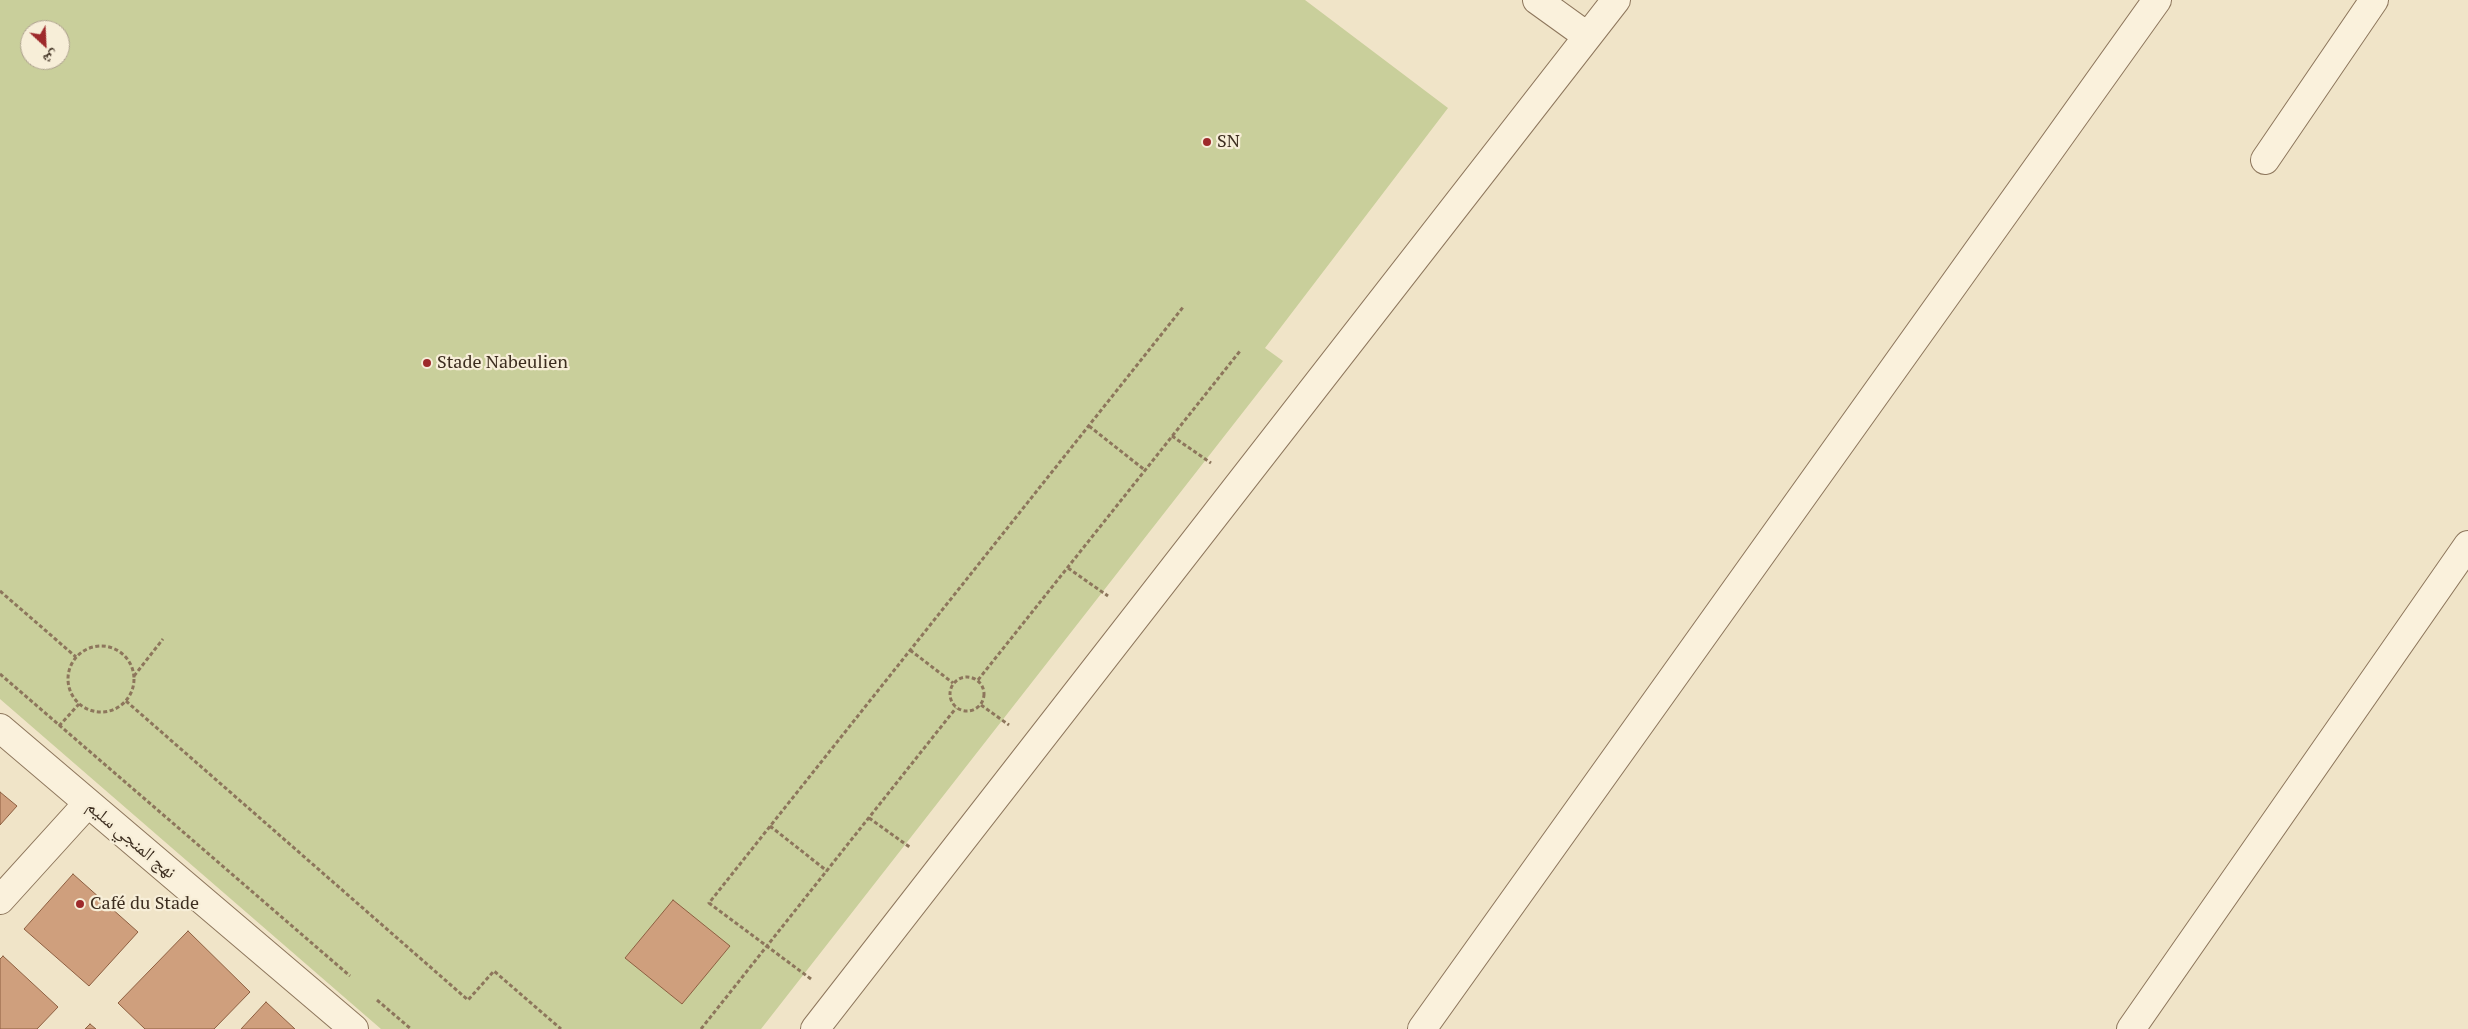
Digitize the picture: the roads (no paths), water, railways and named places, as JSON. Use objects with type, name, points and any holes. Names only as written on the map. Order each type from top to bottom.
[{"type":"street","points":[[1537,0],[1587,36]]},
{"type":"street","points":[[815,1029],[1616,0]]},
{"type":"street","points":[[1422,1029],[2157,0]]},
{"type":"street","points":[[2265,160],[2374,0]]},
{"type":"street","points":[[2131,1029],[2468,546]]},
{"type":"street","name":"نهج المنجي سليم","points":[[0,728],[354,1029]]},
{"type":"street","points":[[0,900],[88,803]]},
{"type":"place","name":"SN","points":[[1207,142]]},
{"type":"place","name":"Stade Nabeulien","points":[[427,363]]},
{"type":"place","name":"Café du Stade","points":[[80,904]]}]
